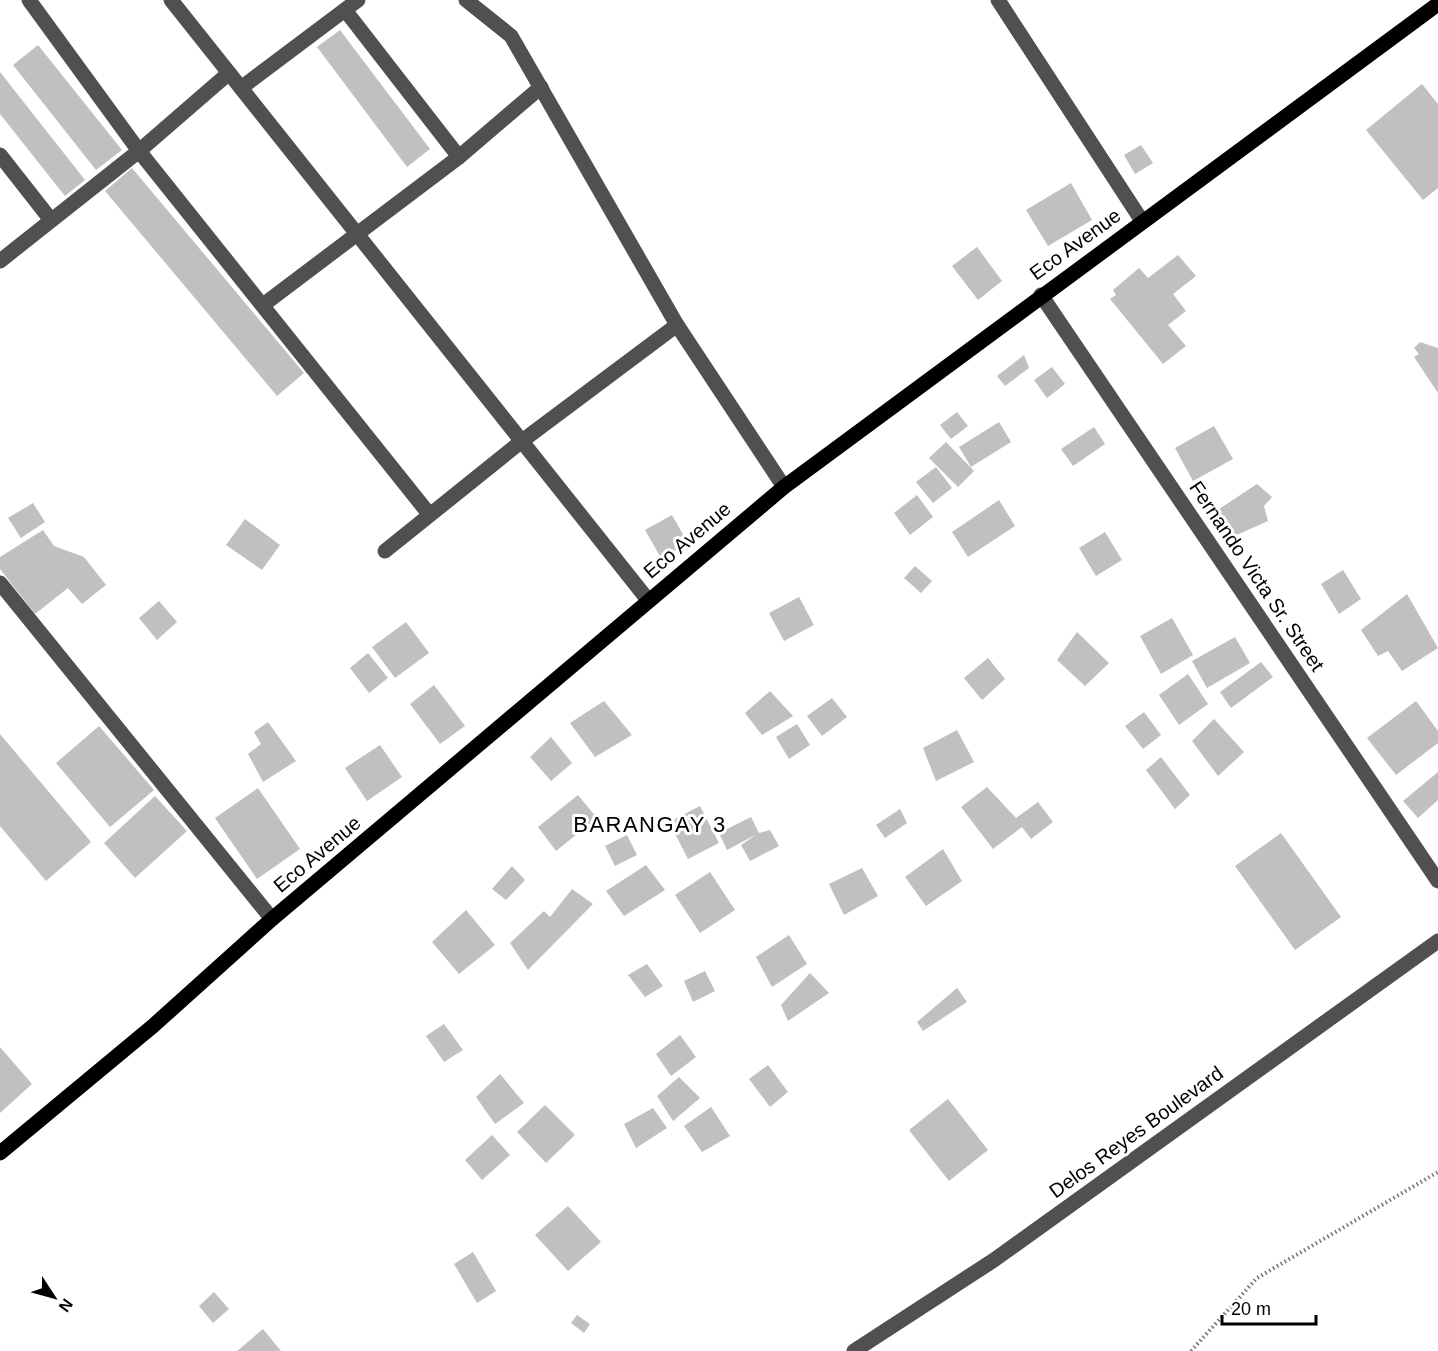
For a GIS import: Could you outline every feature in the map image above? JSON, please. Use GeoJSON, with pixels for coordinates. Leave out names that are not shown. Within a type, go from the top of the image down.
{"type":"FeatureCollection","features":[{"type":"Feature","properties":{"kind":"main road","name":"Eco Avenue"},"geometry":{"type":"LineString","coordinates":[[0,1153],[153,1026],[272,919],[784,487],[1438,4]]}},
{"type":"Feature","properties":{"kind":"street"},"geometry":{"type":"LineString","coordinates":[[29,0],[140,151],[429,514]]}},
{"type":"Feature","properties":{"kind":"street"},"geometry":{"type":"LineString","coordinates":[[241,88],[358,0]]}},
{"type":"Feature","properties":{"kind":"street"},"geometry":{"type":"LineString","coordinates":[[466,0],[511,36],[677,325],[784,487]]}},
{"type":"Feature","properties":{"kind":"street"},"geometry":{"type":"LineString","coordinates":[[998,0],[1142,221]]}},
{"type":"Feature","properties":{"kind":"street"},"geometry":{"type":"LineString","coordinates":[[173,1],[648,600]]}},
{"type":"Feature","properties":{"kind":"street"},"geometry":{"type":"LineString","coordinates":[[345,10],[459,157]]}},
{"type":"Feature","properties":{"kind":"street"},"geometry":{"type":"LineString","coordinates":[[0,261],[140,151],[229,73]]}},
{"type":"Feature","properties":{"kind":"street"},"geometry":{"type":"LineString","coordinates":[[263,305],[459,157],[541,87]]}},
{"type":"Feature","properties":{"kind":"street"},"geometry":{"type":"LineString","coordinates":[[0,155],[51,220]]}},
{"type":"Feature","properties":{"kind":"street","name":"Fernando Victa Sr. Street"},"geometry":{"type":"LineString","coordinates":[[1041,295],[1438,881]]}},
{"type":"Feature","properties":{"kind":"street"},"geometry":{"type":"LineString","coordinates":[[385,551],[522,441],[677,325]]}},
{"type":"Feature","properties":{"kind":"street"},"geometry":{"type":"LineString","coordinates":[[0,583],[272,919]]}},
{"type":"Feature","properties":{"kind":"street","name":"Delos Reyes Boulevard"},"geometry":{"type":"LineString","coordinates":[[854,1351],[994,1260],[1438,941]]}},
{"type":"Feature","properties":{"kind":"path"},"geometry":{"type":"LineString","coordinates":[[1191,1351],[1257,1278],[1438,1172]]}},
{"type":"Feature","properties":{"kind":"building"},"geometry":{"type":"Polygon","coordinates":[[[340,30],[430,149],[407,167],[317,47],[340,30]]]}},
{"type":"Feature","properties":{"kind":"building"},"geometry":{"type":"Polygon","coordinates":[[[38,45],[122,150],[96,170],[13,65],[38,45]]]}},
{"type":"Feature","properties":{"kind":"building"},"geometry":{"type":"Polygon","coordinates":[[[0,72],[85,180],[65,196],[0,114],[0,72]]]}},
{"type":"Feature","properties":{"kind":"building"},"geometry":{"type":"Polygon","coordinates":[[[1422,84],[1438,104],[1438,188],[1423,200],[1366,130],[1422,84]]]}},
{"type":"Feature","properties":{"kind":"building"},"geometry":{"type":"Polygon","coordinates":[[[1141,145],[1153,163],[1135,174],[1124,155],[1141,145]]]}},
{"type":"Feature","properties":{"kind":"building"},"geometry":{"type":"Polygon","coordinates":[[[132,168],[304,373],[277,396],[105,191],[132,168]]]}},
{"type":"Feature","properties":{"kind":"building"},"geometry":{"type":"Polygon","coordinates":[[[1071,183],[1092,220],[1048,246],[1026,210],[1071,183]]]}},
{"type":"Feature","properties":{"kind":"building"},"geometry":{"type":"Polygon","coordinates":[[[977,247],[1002,281],[978,300],[952,266],[977,247]]]}},
{"type":"Feature","properties":{"kind":"building"},"geometry":{"type":"Polygon","coordinates":[[[1178,255],[1196,276],[1173,294],[1186,311],[1168,325],[1186,346],[1163,364],[1110,299],[1116,295],[1113,290],[1139,268],[1148,278],[1178,255]]]}},
{"type":"Feature","properties":{"kind":"building"},"geometry":{"type":"Polygon","coordinates":[[[1420,342],[1438,348],[1438,393],[1414,357],[1419,354],[1414,348],[1420,342]]]}},
{"type":"Feature","properties":{"kind":"building"},"geometry":{"type":"Polygon","coordinates":[[[1024,355],[1029,368],[1005,386],[997,376],[1024,355]]]}},
{"type":"Feature","properties":{"kind":"building"},"geometry":{"type":"Polygon","coordinates":[[[1052,367],[1065,384],[1047,398],[1034,380],[1052,367]]]}},
{"type":"Feature","properties":{"kind":"building"},"geometry":{"type":"Polygon","coordinates":[[[957,412],[968,426],[951,439],[940,425],[957,412]]]}},
{"type":"Feature","properties":{"kind":"building"},"geometry":{"type":"Polygon","coordinates":[[[999,422],[1011,442],[971,467],[959,447],[999,422]]]}},
{"type":"Feature","properties":{"kind":"building"},"geometry":{"type":"Polygon","coordinates":[[[1214,426],[1233,459],[1193,481],[1175,448],[1214,426]]]}},
{"type":"Feature","properties":{"kind":"building"},"geometry":{"type":"Polygon","coordinates":[[[1094,427],[1105,444],[1073,466],[1061,449],[1094,427]]]}},
{"type":"Feature","properties":{"kind":"building"},"geometry":{"type":"Polygon","coordinates":[[[946,442],[974,471],[958,487],[929,458],[946,442]]]}},
{"type":"Feature","properties":{"kind":"building"},"geometry":{"type":"Polygon","coordinates":[[[936,467],[952,488],[933,503],[916,482],[936,467]]]}},
{"type":"Feature","properties":{"kind":"building"},"geometry":{"type":"Polygon","coordinates":[[[1257,484],[1272,497],[1264,506],[1268,521],[1230,538],[1213,513],[1257,484]]]}},
{"type":"Feature","properties":{"kind":"building"},"geometry":{"type":"Polygon","coordinates":[[[917,495],[933,517],[910,535],[894,513],[917,495]]]}},
{"type":"Feature","properties":{"kind":"building"},"geometry":{"type":"Polygon","coordinates":[[[999,500],[1015,526],[968,557],[952,532],[999,500]]]}},
{"type":"Feature","properties":{"kind":"building"},"geometry":{"type":"Polygon","coordinates":[[[33,503],[45,522],[21,538],[8,518],[33,503]]]}},
{"type":"Feature","properties":{"kind":"building"},"geometry":{"type":"Polygon","coordinates":[[[672,515],[688,543],[661,558],[645,530],[672,515]]]}},
{"type":"Feature","properties":{"kind":"building"},"geometry":{"type":"Polygon","coordinates":[[[245,519],[280,545],[262,570],[226,545],[245,519]]]}},
{"type":"Feature","properties":{"kind":"building"},"geometry":{"type":"Polygon","coordinates":[[[43,530],[54,546],[84,557],[106,585],[82,604],[68,588],[35,614],[0,569],[0,557],[43,530]]]}},
{"type":"Feature","properties":{"kind":"building"},"geometry":{"type":"Polygon","coordinates":[[[1105,532],[1122,560],[1096,576],[1079,548],[1105,532]]]}},
{"type":"Feature","properties":{"kind":"building"},"geometry":{"type":"Polygon","coordinates":[[[915,566],[932,581],[921,593],[904,578],[915,566]]]}},
{"type":"Feature","properties":{"kind":"building"},"geometry":{"type":"Polygon","coordinates":[[[1343,570],[1361,599],[1339,614],[1321,584],[1343,570]]]}},
{"type":"Feature","properties":{"kind":"building"},"geometry":{"type":"Polygon","coordinates":[[[1407,594],[1438,648],[1402,671],[1388,651],[1378,656],[1361,630],[1407,594]]]}},
{"type":"Feature","properties":{"kind":"building"},"geometry":{"type":"Polygon","coordinates":[[[799,597],[814,625],[784,641],[769,613],[799,597]]]}},
{"type":"Feature","properties":{"kind":"building"},"geometry":{"type":"Polygon","coordinates":[[[159,601],[177,622],[157,640],[139,618],[159,601]]]}},
{"type":"Feature","properties":{"kind":"building"},"geometry":{"type":"Polygon","coordinates":[[[1172,618],[1193,655],[1161,674],[1140,636],[1172,618]]]}},
{"type":"Feature","properties":{"kind":"building"},"geometry":{"type":"Polygon","coordinates":[[[406,622],[429,653],[395,678],[372,647],[406,622]]]}},
{"type":"Feature","properties":{"kind":"building"},"geometry":{"type":"Polygon","coordinates":[[[1077,632],[1109,663],[1085,686],[1057,660],[1077,632]]]}},
{"type":"Feature","properties":{"kind":"building"},"geometry":{"type":"Polygon","coordinates":[[[1235,637],[1250,663],[1207,688],[1192,661],[1235,637]]]}},
{"type":"Feature","properties":{"kind":"building"},"geometry":{"type":"Polygon","coordinates":[[[368,653],[388,678],[369,693],[350,668],[368,653]]]}},
{"type":"Feature","properties":{"kind":"building"},"geometry":{"type":"Polygon","coordinates":[[[988,658],[1005,679],[982,700],[964,678],[988,658]]]}},
{"type":"Feature","properties":{"kind":"building"},"geometry":{"type":"Polygon","coordinates":[[[1261,662],[1273,677],[1231,708],[1220,692],[1261,662]]]}},
{"type":"Feature","properties":{"kind":"building"},"geometry":{"type":"Polygon","coordinates":[[[1188,674],[1208,704],[1179,725],[1159,695],[1188,674]]]}},
{"type":"Feature","properties":{"kind":"building"},"geometry":{"type":"Polygon","coordinates":[[[434,685],[465,726],[440,744],[410,704],[434,685]]]}},
{"type":"Feature","properties":{"kind":"building"},"geometry":{"type":"Polygon","coordinates":[[[770,691],[793,716],[762,735],[745,713],[770,691]]]}},
{"type":"Feature","properties":{"kind":"building"},"geometry":{"type":"Polygon","coordinates":[[[832,698],[847,717],[822,736],[807,716],[832,698]]]}},
{"type":"Feature","properties":{"kind":"building"},"geometry":{"type":"Polygon","coordinates":[[[604,701],[632,735],[595,757],[570,723],[604,701]]]}},
{"type":"Feature","properties":{"kind":"building"},"geometry":{"type":"Polygon","coordinates":[[[1416,701],[1438,731],[1438,743],[1396,775],[1367,738],[1416,701]]]}},
{"type":"Feature","properties":{"kind":"building"},"geometry":{"type":"Polygon","coordinates":[[[1144,712],[1161,735],[1143,749],[1125,726],[1144,712]]]}},
{"type":"Feature","properties":{"kind":"building"},"geometry":{"type":"Polygon","coordinates":[[[1214,719],[1244,752],[1218,776],[1192,741],[1214,719]]]}},
{"type":"Feature","properties":{"kind":"building"},"geometry":{"type":"Polygon","coordinates":[[[268,722],[296,761],[263,782],[248,754],[261,744],[254,732],[268,722]]]}},
{"type":"Feature","properties":{"kind":"building"},"geometry":{"type":"Polygon","coordinates":[[[797,724],[810,745],[789,759],[776,737],[797,724]]]}},
{"type":"Feature","properties":{"kind":"building"},"geometry":{"type":"Polygon","coordinates":[[[99,726],[154,790],[110,827],[56,763],[99,726]]]}},
{"type":"Feature","properties":{"kind":"building"},"geometry":{"type":"Polygon","coordinates":[[[957,730],[974,762],[936,781],[923,748],[957,730]]]}},
{"type":"Feature","properties":{"kind":"building"},"geometry":{"type":"Polygon","coordinates":[[[0,734],[91,842],[46,881],[0,826],[0,734]]]}},
{"type":"Feature","properties":{"kind":"building"},"geometry":{"type":"Polygon","coordinates":[[[551,737],[572,763],[551,781],[530,757],[551,737]]]}},
{"type":"Feature","properties":{"kind":"building"},"geometry":{"type":"Polygon","coordinates":[[[380,745],[402,777],[367,801],[345,768],[380,745]]]}},
{"type":"Feature","properties":{"kind":"building"},"geometry":{"type":"Polygon","coordinates":[[[1161,757],[1190,795],[1175,809],[1146,770],[1161,757]]]}},
{"type":"Feature","properties":{"kind":"building"},"geometry":{"type":"Polygon","coordinates":[[[1438,772],[1438,800],[1418,818],[1403,801],[1438,772]]]}},
{"type":"Feature","properties":{"kind":"building"},"geometry":{"type":"Polygon","coordinates":[[[987,787],[1016,818],[1038,802],[1053,822],[1031,839],[1022,827],[993,849],[961,807],[987,787]]]}},
{"type":"Feature","properties":{"kind":"building"},"geometry":{"type":"Polygon","coordinates":[[[258,788],[300,849],[257,879],[215,818],[258,788]]]}},
{"type":"Feature","properties":{"kind":"building"},"geometry":{"type":"Polygon","coordinates":[[[578,795],[597,818],[556,851],[538,827],[578,795]]]}},
{"type":"Feature","properties":{"kind":"building"},"geometry":{"type":"Polygon","coordinates":[[[155,796],[187,831],[135,878],[104,843],[155,796]]]}},
{"type":"Feature","properties":{"kind":"building"},"geometry":{"type":"Polygon","coordinates":[[[700,806],[719,843],[688,859],[669,822],[700,806]]]}},
{"type":"Feature","properties":{"kind":"building"},"geometry":{"type":"Polygon","coordinates":[[[900,809],[907,823],[885,838],[876,825],[900,809]]]}},
{"type":"Feature","properties":{"kind":"building"},"geometry":{"type":"Polygon","coordinates":[[[751,817],[759,833],[770,830],[779,846],[750,861],[741,845],[757,834],[727,850],[719,833],[751,817]]]}},
{"type":"Feature","properties":{"kind":"building"},"geometry":{"type":"Polygon","coordinates":[[[1281,833],[1341,917],[1295,950],[1235,866],[1281,833]]]}},
{"type":"Feature","properties":{"kind":"building"},"geometry":{"type":"Polygon","coordinates":[[[627,835],[637,855],[615,866],[605,846],[627,835]]]}},
{"type":"Feature","properties":{"kind":"building"},"geometry":{"type":"Polygon","coordinates":[[[943,849],[962,881],[926,906],[905,877],[943,849]]]}},
{"type":"Feature","properties":{"kind":"building"},"geometry":{"type":"Polygon","coordinates":[[[646,865],[665,890],[624,916],[606,891],[646,865]]]}},
{"type":"Feature","properties":{"kind":"building"},"geometry":{"type":"Polygon","coordinates":[[[512,866],[525,880],[506,900],[492,889],[512,866]]]}},
{"type":"Feature","properties":{"kind":"building"},"geometry":{"type":"Polygon","coordinates":[[[862,868],[878,896],[844,915],[829,884],[862,868]]]}},
{"type":"Feature","properties":{"kind":"building"},"geometry":{"type":"Polygon","coordinates":[[[710,872],[735,910],[700,933],[675,895],[710,872]]]}},
{"type":"Feature","properties":{"kind":"building"},"geometry":{"type":"Polygon","coordinates":[[[572,889],[593,904],[528,970],[510,943],[544,911],[550,917],[572,889]]]}},
{"type":"Feature","properties":{"kind":"building"},"geometry":{"type":"Polygon","coordinates":[[[466,910],[495,945],[459,974],[432,942],[466,910]]]}},
{"type":"Feature","properties":{"kind":"building"},"geometry":{"type":"Polygon","coordinates":[[[789,935],[807,964],[772,987],[756,957],[789,935]]]}},
{"type":"Feature","properties":{"kind":"building"},"geometry":{"type":"Polygon","coordinates":[[[647,964],[663,986],[645,997],[628,975],[647,964]]]}},
{"type":"Feature","properties":{"kind":"building"},"geometry":{"type":"Polygon","coordinates":[[[705,971],[715,991],[693,1002],[684,981],[705,971]]]}},
{"type":"Feature","properties":{"kind":"building"},"geometry":{"type":"Polygon","coordinates":[[[810,973],[829,993],[788,1021],[781,1005],[810,973]]]}},
{"type":"Feature","properties":{"kind":"building"},"geometry":{"type":"Polygon","coordinates":[[[957,988],[967,1002],[923,1031],[917,1022],[957,988]]]}},
{"type":"Feature","properties":{"kind":"building"},"geometry":{"type":"Polygon","coordinates":[[[444,1024],[463,1050],[444,1062],[426,1036],[444,1024]]]}},
{"type":"Feature","properties":{"kind":"building"},"geometry":{"type":"Polygon","coordinates":[[[680,1035],[696,1057],[671,1076],[656,1054],[680,1035]]]}},
{"type":"Feature","properties":{"kind":"building"},"geometry":{"type":"Polygon","coordinates":[[[0,1047],[32,1084],[0,1113],[0,1047]]]}},
{"type":"Feature","properties":{"kind":"building"},"geometry":{"type":"Polygon","coordinates":[[[768,1065],[788,1092],[770,1107],[749,1079],[768,1065]]]}},
{"type":"Feature","properties":{"kind":"building"},"geometry":{"type":"Polygon","coordinates":[[[500,1074],[524,1103],[495,1124],[476,1097],[500,1074]]]}},
{"type":"Feature","properties":{"kind":"building"},"geometry":{"type":"Polygon","coordinates":[[[679,1077],[700,1098],[673,1121],[657,1096],[679,1077]]]}},
{"type":"Feature","properties":{"kind":"building"},"geometry":{"type":"Polygon","coordinates":[[[948,1099],[988,1150],[949,1181],[909,1130],[948,1099]]]}},
{"type":"Feature","properties":{"kind":"building"},"geometry":{"type":"Polygon","coordinates":[[[545,1105],[575,1135],[546,1163],[517,1132],[545,1105]]]}},
{"type":"Feature","properties":{"kind":"building"},"geometry":{"type":"Polygon","coordinates":[[[711,1107],[730,1136],[702,1152],[684,1126],[711,1107]]]}},
{"type":"Feature","properties":{"kind":"building"},"geometry":{"type":"Polygon","coordinates":[[[653,1108],[667,1128],[636,1148],[624,1124],[653,1108]]]}},
{"type":"Feature","properties":{"kind":"building"},"geometry":{"type":"Polygon","coordinates":[[[492,1135],[510,1155],[482,1180],[465,1160],[492,1135]]]}},
{"type":"Feature","properties":{"kind":"building"},"geometry":{"type":"Polygon","coordinates":[[[568,1206],[601,1242],[568,1271],[535,1235],[568,1206]]]}},
{"type":"Feature","properties":{"kind":"building"},"geometry":{"type":"Polygon","coordinates":[[[473,1252],[496,1291],[477,1303],[454,1264],[473,1252]]]}},
{"type":"Feature","properties":{"kind":"building"},"geometry":{"type":"Polygon","coordinates":[[[214,1292],[229,1309],[213,1323],[199,1306],[214,1292]]]}},
{"type":"Feature","properties":{"kind":"building"},"geometry":{"type":"Polygon","coordinates":[[[577,1315],[590,1324],[584,1333],[571,1323],[577,1315]]]}},
{"type":"Feature","properties":{"kind":"building"},"geometry":{"type":"Polygon","coordinates":[[[263,1329],[281,1351],[237,1351],[263,1329]]]}},
{"type":"Feature","properties":{"kind":"district","name":"BARANGAY 3"},"geometry":{"type":"Point","coordinates":[650,824]}}]}
